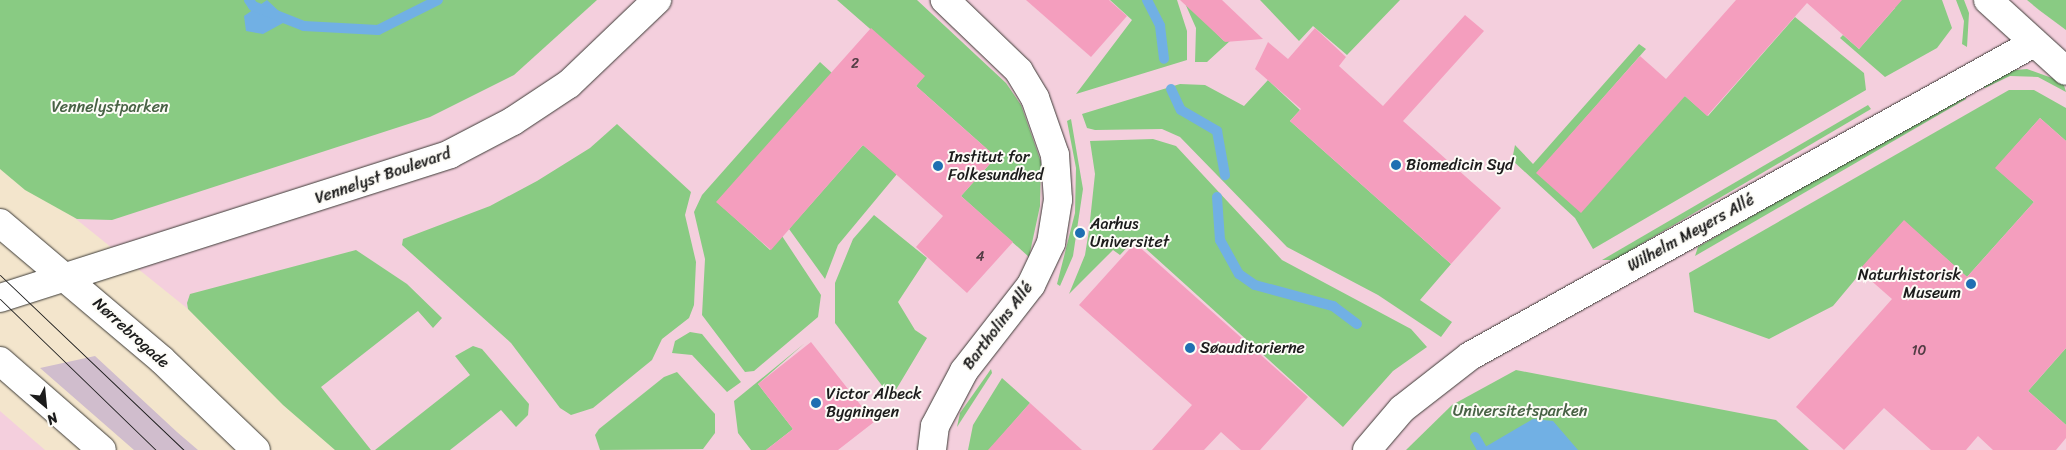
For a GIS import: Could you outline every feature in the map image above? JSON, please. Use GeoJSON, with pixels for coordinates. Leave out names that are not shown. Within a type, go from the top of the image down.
{"type":"FeatureCollection","features":[{"type":"Feature","properties":{"kind":"street","name":"Vennelyst Boulevard"},"geometry":{"type":"LineString","coordinates":[[0,298],[450,154],[513,121],[569,84],[657,0]]}},
{"type":"Feature","properties":{"kind":"street","name":"Bartholins Allé"},"geometry":{"type":"LineString","coordinates":[[932,450],[935,426],[964,371],[1031,285],[1051,243],[1058,200],[1055,155],[1035,98],[1019,71],[945,0]]}},
{"type":"Feature","properties":{"kind":"street"},"geometry":{"type":"LineString","coordinates":[[1988,0],[2066,71]]}},
{"type":"Feature","properties":{"kind":"street","name":"Wilhelm Meyers Allé"},"geometry":{"type":"LineString","coordinates":[[1367,450],[1402,409],[1470,356],[2034,43]]}},
{"type":"Feature","properties":{"kind":"street","name":"Nørrebrogade"},"geometry":{"type":"LineString","coordinates":[[0,222],[67,276],[256,450]]}},
{"type":"Feature","properties":{"kind":"street"},"geometry":{"type":"LineString","coordinates":[[0,361],[102,450]]}},
{"type":"Feature","properties":{"kind":"shaded area","name":"Aarhus Universitet"},"geometry":{"type":"Polygon","coordinates":[[[0,0],[2066,0],[2066,450],[335,450],[188,309],[0,158],[0,0]]]}},
{"type":"Feature","properties":{"kind":"shaded area"},"geometry":{"type":"Polygon","coordinates":[[[95,356],[198,450],[134,450],[40,368],[95,356]]]}},
{"type":"Feature","properties":{"kind":"shaded area"},"geometry":{"type":"Polygon","coordinates":[[[0,411],[45,450],[0,450],[0,411]]]}},
{"type":"Feature","properties":{"kind":"green space","name":"Vennelystparken"},"geometry":{"type":"Polygon","coordinates":[[[0,0],[597,0],[514,75],[430,117],[112,220],[77,219],[25,190],[0,169],[0,0]]]}},
{"type":"Feature","properties":{"kind":"green space"},"geometry":{"type":"Polygon","coordinates":[[[837,0],[917,0],[1006,83],[1021,105],[1041,162],[1040,206],[1029,257],[961,196],[996,157],[916,86],[924,76],[837,0]]]}},
{"type":"Feature","properties":{"kind":"green space"},"geometry":{"type":"Polygon","coordinates":[[[1110,0],[1177,0],[1187,31],[1187,60],[1076,94],[1132,20],[1110,0]]]}},
{"type":"Feature","properties":{"kind":"green space"},"geometry":{"type":"Polygon","coordinates":[[[1260,0],[1400,0],[1347,55],[1313,26],[1299,41],[1260,0]]]}},
{"type":"Feature","properties":{"kind":"green space"},"geometry":{"type":"Polygon","coordinates":[[[1886,0],[1942,0],[1952,28],[1937,48],[1885,77],[1840,38],[1843,35],[1859,49],[1895,8],[1886,0]]]}},
{"type":"Feature","properties":{"kind":"green space"},"geometry":{"type":"Polygon","coordinates":[[[1956,0],[1964,0],[1969,13],[1967,47],[1962,44],[1964,21],[1956,0]]]}},
{"type":"Feature","properties":{"kind":"green space"},"geometry":{"type":"Polygon","coordinates":[[[2027,0],[2066,0],[2066,30],[2039,10],[2027,0]]]}},
{"type":"Feature","properties":{"kind":"green space"},"geometry":{"type":"Polygon","coordinates":[[[1184,1],[1224,41],[1231,40],[1207,62],[1195,62],[1196,28],[1184,1]]]}},
{"type":"Feature","properties":{"kind":"green space"},"geometry":{"type":"Polygon","coordinates":[[[1795,17],[1864,73],[1866,90],[1593,249],[1575,218],[1512,160],[1515,145],[1533,164],[1639,44],[1646,49],[1537,173],[1685,96],[1708,116],[1795,17]]]}},
{"type":"Feature","properties":{"kind":"green space"},"geometry":{"type":"Polygon","coordinates":[[[820,62],[832,73],[717,202],[770,250],[782,236],[821,295],[818,317],[754,371],[745,372],[702,315],[705,259],[694,212],[702,195],[820,62]]]}},
{"type":"Feature","properties":{"kind":"green space"},"geometry":{"type":"Polygon","coordinates":[[[2027,69],[2063,82],[2066,92],[2038,77],[2010,76],[1985,88],[1981,84],[2006,71],[2027,69]]]}},
{"type":"Feature","properties":{"kind":"green space"},"geometry":{"type":"Polygon","coordinates":[[[1268,80],[1300,110],[1290,121],[1451,264],[1420,300],[1452,322],[1441,337],[1378,295],[1287,247],[1180,137],[1162,129],[1095,130],[1087,128],[1082,114],[1180,84],[1205,85],[1244,106],[1268,80]]]}},
{"type":"Feature","properties":{"kind":"green space"},"geometry":{"type":"Polygon","coordinates":[[[2009,90],[2034,90],[2066,108],[2066,141],[2040,118],[1996,168],[2034,202],[1967,277],[1904,221],[1833,306],[1769,339],[1694,312],[1689,273],[2009,90]]]}},
{"type":"Feature","properties":{"kind":"green space"},"geometry":{"type":"Polygon","coordinates":[[[1965,94],[1966,99],[1695,256],[1698,247],[1965,94]]]}},
{"type":"Feature","properties":{"kind":"green space"},"geometry":{"type":"Polygon","coordinates":[[[1868,105],[1871,109],[1614,260],[1602,260],[1868,105]]]}},
{"type":"Feature","properties":{"kind":"green space"},"geometry":{"type":"Polygon","coordinates":[[[1071,119],[1083,189],[1073,256],[1060,286],[1057,284],[1075,213],[1076,168],[1067,121],[1071,119]]]}},
{"type":"Feature","properties":{"kind":"green space"},"geometry":{"type":"Polygon","coordinates":[[[617,124],[691,192],[685,215],[696,262],[694,305],[689,318],[662,339],[652,360],[593,408],[571,415],[560,408],[511,343],[402,245],[403,239],[490,206],[537,181],[590,148],[617,124]]]}},
{"type":"Feature","properties":{"kind":"green space"},"geometry":{"type":"Polygon","coordinates":[[[1153,139],[1176,146],[1282,260],[1411,329],[1427,347],[1393,371],[1343,427],[1135,239],[1120,255],[1113,250],[1069,294],[1085,255],[1089,230],[1095,174],[1090,141],[1153,139]]]}},
{"type":"Feature","properties":{"kind":"green space"},"geometry":{"type":"Polygon","coordinates":[[[863,145],[897,174],[838,245],[825,279],[789,229],[863,145]]]}},
{"type":"Feature","properties":{"kind":"green space"},"geometry":{"type":"Polygon","coordinates":[[[874,215],[927,258],[898,302],[915,330],[927,338],[894,393],[883,387],[835,323],[835,283],[853,239],[874,215]]]}},
{"type":"Feature","properties":{"kind":"green space"},"geometry":{"type":"Polygon","coordinates":[[[356,250],[407,284],[442,318],[433,328],[418,311],[321,387],[371,450],[335,450],[283,405],[188,309],[187,303],[190,294],[356,250]]]}},
{"type":"Feature","properties":{"kind":"green space"},"geometry":{"type":"Polygon","coordinates":[[[690,332],[702,334],[741,382],[727,392],[692,355],[672,353],[675,341],[690,332]]]}},
{"type":"Feature","properties":{"kind":"green space"},"geometry":{"type":"Polygon","coordinates":[[[805,343],[758,384],[793,429],[766,450],[751,450],[738,433],[734,401],[805,343]]]}},
{"type":"Feature","properties":{"kind":"green space"},"geometry":{"type":"Polygon","coordinates":[[[473,346],[482,349],[529,404],[528,415],[516,427],[501,410],[450,450],[375,450],[470,375],[455,356],[473,346]]]}},
{"type":"Feature","properties":{"kind":"green space"},"geometry":{"type":"Polygon","coordinates":[[[2066,348],[2066,425],[2028,391],[2066,348]]]}},
{"type":"Feature","properties":{"kind":"green space"},"geometry":{"type":"Polygon","coordinates":[[[991,369],[992,373],[957,427],[960,413],[991,369]]]}},
{"type":"Feature","properties":{"kind":"green space","name":"Universitetsparken"},"geometry":{"type":"Polygon","coordinates":[[[1516,370],[1776,420],[1809,450],[1406,450],[1452,405],[1516,370]]]}},
{"type":"Feature","properties":{"kind":"green space"},"geometry":{"type":"Polygon","coordinates":[[[677,372],[715,414],[715,433],[703,449],[600,450],[595,435],[599,429],[664,377],[677,372]]]}},
{"type":"Feature","properties":{"kind":"green space"},"geometry":{"type":"Polygon","coordinates":[[[1002,378],[1030,403],[996,442],[1005,450],[968,450],[973,425],[1002,378]]]}},
{"type":"Feature","properties":{"kind":"water"},"geometry":{"type":"Polygon","coordinates":[[[267,0],[282,14],[283,23],[263,34],[246,31],[244,16],[267,0]]]}},
{"type":"Feature","properties":{"kind":"water"},"geometry":{"type":"Polygon","coordinates":[[[1533,419],[1553,421],[1578,450],[1480,450],[1533,419]]]}},
{"type":"Feature","properties":{"kind":"building"},"geometry":{"type":"Polygon","coordinates":[[[1026,0],[1109,0],[1127,16],[1091,57],[1026,0]]]}},
{"type":"Feature","properties":{"kind":"building"},"geometry":{"type":"Polygon","coordinates":[[[1180,0],[1222,0],[1263,39],[1225,42],[1180,0]]]}},
{"type":"Feature","properties":{"kind":"building"},"geometry":{"type":"Polygon","coordinates":[[[1736,0],[1902,0],[1859,49],[1807,3],[1707,116],[1685,96],[1581,213],[1536,173],[1640,56],[1666,79],[1736,0]]]}},
{"type":"Feature","properties":{"kind":"building","name":"Biomedicin Syd"},"geometry":{"type":"Polygon","coordinates":[[[1465,15],[1484,31],[1403,121],[1501,208],[1451,264],[1290,121],[1301,109],[1255,69],[1268,42],[1288,59],[1315,28],[1346,57],[1339,66],[1383,106],[1465,15]]]}},
{"type":"Feature","properties":{"kind":"building","name":"Institut for Folkesundhed"},"geometry":{"type":"Polygon","coordinates":[[[871,28],[925,76],[916,86],[996,157],[961,196],[1013,242],[967,293],[916,247],[943,216],[863,145],[771,250],[716,202],[871,28]]]}},
{"type":"Feature","properties":{"kind":"building","name":"Naturhistorisk Museum"},"geometry":{"type":"Polygon","coordinates":[[[2040,118],[2066,141],[2066,348],[2028,391],[2066,425],[2066,438],[2056,450],[1993,450],[1978,436],[1966,450],[1931,450],[1884,408],[1844,450],[1796,407],[1892,299],[1859,270],[1904,220],[1967,277],[2034,202],[1995,168],[2040,118]]]}},
{"type":"Feature","properties":{"kind":"building","name":"Søauditorierne"},"geometry":{"type":"Polygon","coordinates":[[[1135,243],[1308,397],[1260,450],[1241,450],[1221,432],[1204,450],[1152,450],[1192,405],[1079,305],[1135,243]]]}},
{"type":"Feature","properties":{"kind":"building","name":"Victor Albeck Bygningen"},"geometry":{"type":"Polygon","coordinates":[[[811,342],[874,422],[838,450],[766,450],[793,429],[758,384],[811,342]]]}},
{"type":"Feature","properties":{"kind":"building"},"geometry":{"type":"Polygon","coordinates":[[[1030,403],[1082,450],[988,450],[1030,403]]]}},
{"type":"Feature","properties":{"kind":"waterway"},"geometry":{"type":"LineString","coordinates":[[249,0],[253,6],[304,26],[378,30],[438,0]]}},
{"type":"Feature","properties":{"kind":"waterway"},"geometry":{"type":"LineString","coordinates":[[1147,0],[1160,26],[1164,59]]}},
{"type":"Feature","properties":{"kind":"waterway"},"geometry":{"type":"LineString","coordinates":[[1171,89],[1181,110],[1217,131],[1225,175]]}},
{"type":"Feature","properties":{"kind":"waterway"},"geometry":{"type":"LineString","coordinates":[[1217,197],[1220,240],[1239,274],[1255,285],[1333,306],[1357,324]]}},
{"type":"Feature","properties":{"kind":"waterway"},"geometry":{"type":"LineString","coordinates":[[1475,437],[1482,449]]}},
{"type":"Feature","properties":{"kind":"tram line"},"geometry":{"type":"LineString","coordinates":[[0,275],[184,450]]}},
{"type":"Feature","properties":{"kind":"tram line"},"geometry":{"type":"LineString","coordinates":[[0,299],[156,450]]}},
{"type":"Feature","properties":{"kind":"place","name":"Biomedicin Syd"},"geometry":{"type":"Point","coordinates":[1396,165]}},
{"type":"Feature","properties":{"kind":"place","name":"Institut for Folkesundhed"},"geometry":{"type":"Point","coordinates":[938,166]}},
{"type":"Feature","properties":{"kind":"place","name":"Aarhus Universitet"},"geometry":{"type":"Point","coordinates":[1080,233]}},
{"type":"Feature","properties":{"kind":"place","name":"Naturhistorisk Museum"},"geometry":{"type":"Point","coordinates":[1971,284]}},
{"type":"Feature","properties":{"kind":"place","name":"Søauditorierne"},"geometry":{"type":"Point","coordinates":[1190,348]}},
{"type":"Feature","properties":{"kind":"place","name":"Victor Albeck Bygningen"},"geometry":{"type":"Point","coordinates":[816,403]}}]}
